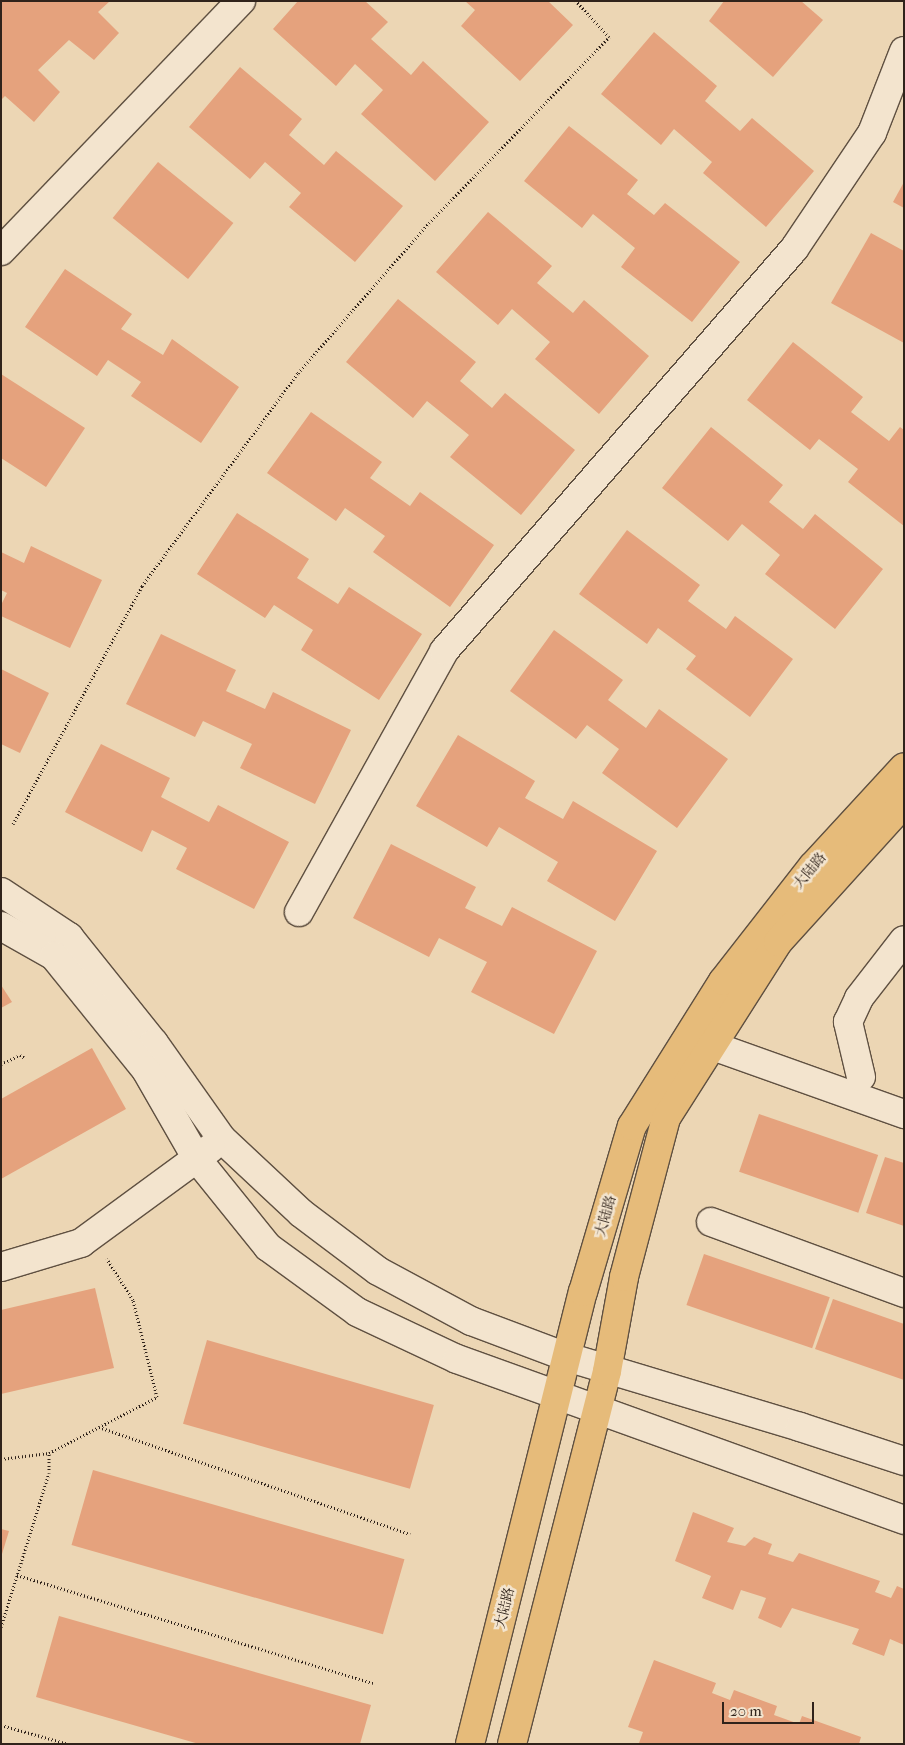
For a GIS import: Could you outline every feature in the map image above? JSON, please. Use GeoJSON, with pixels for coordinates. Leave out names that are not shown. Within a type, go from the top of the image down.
{"type":"FeatureCollection","features":[{"type":"Feature","properties":{"kind":"main road","name":"大陆路"},"geometry":{"type":"LineString","coordinates":[[470,1744],[568,1358],[632,1126],[723,981],[813,866],[904,767]]}},
{"type":"Feature","properties":{"kind":"main road","name":"大陆路"},"geometry":{"type":"LineString","coordinates":[[512,1744],[607,1371],[624,1277],[666,1118],[778,942],[904,803]]}},
{"type":"Feature","properties":{"kind":"street"},"geometry":{"type":"LineString","coordinates":[[1,227],[226,1]]}},
{"type":"Feature","properties":{"kind":"street"},"geometry":{"type":"LineString","coordinates":[[1,251],[241,1]]}},
{"type":"Feature","properties":{"kind":"street"},"geometry":{"type":"LineString","coordinates":[[299,912],[444,651],[794,249],[872,133],[904,51]]}},
{"type":"Feature","properties":{"kind":"street"},"geometry":{"type":"LineString","coordinates":[[1,892],[69,937],[154,1043],[222,1139],[301,1213],[378,1271],[471,1321],[568,1358],[800,1427],[904,1461]]}},
{"type":"Feature","properties":{"kind":"street"},"geometry":{"type":"LineString","coordinates":[[1,926],[54,956],[146,1070],[197,1159],[268,1247],[357,1312],[458,1359],[904,1520]]}},
{"type":"Feature","properties":{"kind":"street"},"geometry":{"type":"LineString","coordinates":[[861,1077],[848,1022],[859,998],[904,940]]}},
{"type":"Feature","properties":{"kind":"street"},"geometry":{"type":"LineString","coordinates":[[713,1046],[904,1114]]}},
{"type":"Feature","properties":{"kind":"street"},"geometry":{"type":"LineString","coordinates":[[1,1267],[81,1243],[222,1139]]}},
{"type":"Feature","properties":{"kind":"street"},"geometry":{"type":"LineString","coordinates":[[711,1222],[904,1293]]}},
{"type":"Feature","properties":{"kind":"path"},"geometry":{"type":"LineString","coordinates":[[12,824],[142,586],[298,373],[429,223],[609,37],[576,1]]}},
{"type":"Feature","properties":{"kind":"path"},"geometry":{"type":"LineString","coordinates":[[1,1064],[20,1055],[25,1058]]}},
{"type":"Feature","properties":{"kind":"path"},"geometry":{"type":"LineString","coordinates":[[1,1459],[49,1453],[158,1397],[133,1300],[92,1235]]}},
{"type":"Feature","properties":{"kind":"path"},"geometry":{"type":"LineString","coordinates":[[99,1427],[410,1534]]}},
{"type":"Feature","properties":{"kind":"path"},"geometry":{"type":"LineString","coordinates":[[1,1627],[49,1473],[49,1453]]}},
{"type":"Feature","properties":{"kind":"path"},"geometry":{"type":"LineString","coordinates":[[17,1574],[374,1682]]}},
{"type":"Feature","properties":{"kind":"path"},"geometry":{"type":"LineString","coordinates":[[1,1725],[68,1744]]}},
{"type":"Feature","properties":{"kind":"building"},"geometry":{"type":"Polygon","coordinates":[[[1,1],[110,1],[98,12],[119,33],[94,60],[69,40],[38,70],[60,92],[34,122],[5,96],[1,100],[1,1]]]}},
{"type":"Feature","properties":{"kind":"building"},"geometry":{"type":"Polygon","coordinates":[[[298,1],[365,1],[388,22],[371,39],[411,75],[423,61],[489,122],[435,181],[361,114],[383,90],[355,64],[336,86],[273,29],[298,1]]]}},
{"type":"Feature","properties":{"kind":"building"},"geometry":{"type":"Polygon","coordinates":[[[465,1],[548,1],[573,25],[520,81],[461,26],[475,10],[465,1]]]}},
{"type":"Feature","properties":{"kind":"building"},"geometry":{"type":"Polygon","coordinates":[[[724,1],[801,1],[823,20],[773,77],[709,21],[724,1]]]}},
{"type":"Feature","properties":{"kind":"building"},"geometry":{"type":"Polygon","coordinates":[[[654,32],[717,86],[705,101],[740,131],[752,118],[814,171],[766,227],[703,173],[712,162],[674,129],[661,145],[601,94],[654,32]]]}},
{"type":"Feature","properties":{"kind":"building"},"geometry":{"type":"Polygon","coordinates":[[[240,67],[302,119],[289,135],[324,165],[336,151],[403,206],[355,262],[289,207],[301,193],[265,162],[250,179],[189,127],[240,67]]]}},
{"type":"Feature","properties":{"kind":"building"},"geometry":{"type":"Polygon","coordinates":[[[569,126],[638,180],[627,194],[654,215],[665,203],[740,262],[692,322],[621,267],[635,248],[593,214],[582,228],[524,181],[569,126]]]}},
{"type":"Feature","properties":{"kind":"building"},"geometry":{"type":"Polygon","coordinates":[[[158,162],[233,223],[188,279],[113,218],[158,162]]]}},
{"type":"Feature","properties":{"kind":"building"},"geometry":{"type":"Polygon","coordinates":[[[904,182],[904,208],[893,202],[904,182]]]}},
{"type":"Feature","properties":{"kind":"building"},"geometry":{"type":"Polygon","coordinates":[[[488,212],[552,266],[537,283],[573,313],[584,300],[649,356],[599,414],[535,359],[550,342],[512,309],[498,325],[436,272],[488,212]]]}},
{"type":"Feature","properties":{"kind":"building"},"geometry":{"type":"Polygon","coordinates":[[[871,233],[904,251],[904,343],[831,303],[871,233]]]}},
{"type":"Feature","properties":{"kind":"building"},"geometry":{"type":"Polygon","coordinates":[[[65,269],[132,314],[121,329],[163,355],[172,339],[239,387],[201,443],[131,396],[141,382],[108,360],[97,376],[25,327],[65,269]]]}},
{"type":"Feature","properties":{"kind":"building"},"geometry":{"type":"Polygon","coordinates":[[[398,299],[476,362],[460,381],[492,408],[505,393],[575,450],[521,515],[450,457],[469,435],[427,401],[413,418],[346,362],[398,299]]]}},
{"type":"Feature","properties":{"kind":"building"},"geometry":{"type":"Polygon","coordinates":[[[793,342],[863,397],[851,412],[889,441],[900,427],[904,430],[904,526],[848,482],[858,469],[819,439],[810,450],[747,400],[793,342]]]}},
{"type":"Feature","properties":{"kind":"building"},"geometry":{"type":"Polygon","coordinates":[[[1,374],[85,428],[46,487],[1,458],[1,374]]]}},
{"type":"Feature","properties":{"kind":"building"},"geometry":{"type":"Polygon","coordinates":[[[311,412],[382,462],[370,478],[410,506],[420,492],[494,545],[450,607],[373,552],[385,536],[345,508],[336,521],[267,473],[311,412]]]}},
{"type":"Feature","properties":{"kind":"building"},"geometry":{"type":"Polygon","coordinates":[[[711,427],[783,485],[769,502],[803,529],[815,514],[883,569],[835,629],[765,574],[780,555],[742,524],[728,541],[662,488],[711,427]]]}},
{"type":"Feature","properties":{"kind":"building"},"geometry":{"type":"Polygon","coordinates":[[[237,513],[309,559],[297,578],[338,604],[349,587],[422,634],[379,700],[301,650],[313,630],[274,605],[265,618],[197,574],[237,513]]]}},
{"type":"Feature","properties":{"kind":"building"},"geometry":{"type":"Polygon","coordinates":[[[627,530],[700,585],[688,601],[726,629],[735,616],[793,659],[750,717],[686,669],[696,656],[658,628],[647,644],[579,594],[627,530]]]}},
{"type":"Feature","properties":{"kind":"building"},"geometry":{"type":"Polygon","coordinates":[[[31,546],[102,580],[70,648],[1,616],[1,605],[7,593],[1,590],[1,552],[24,563],[31,546]]]}},
{"type":"Feature","properties":{"kind":"building"},"geometry":{"type":"Polygon","coordinates":[[[554,630],[623,680],[608,700],[646,728],[659,709],[728,759],[677,828],[602,773],[619,749],[587,725],[576,739],[510,691],[554,630]]]}},
{"type":"Feature","properties":{"kind":"building"},"geometry":{"type":"Polygon","coordinates":[[[161,634],[236,670],[226,691],[265,709],[273,692],[351,730],[315,804],[240,768],[252,744],[203,721],[195,737],[126,704],[161,634]]]}},
{"type":"Feature","properties":{"kind":"building"},"geometry":{"type":"Polygon","coordinates":[[[1,669],[49,693],[20,753],[1,744],[1,669]]]}},
{"type":"Feature","properties":{"kind":"building"},"geometry":{"type":"Polygon","coordinates":[[[458,735],[535,781],[525,798],[563,819],[573,801],[657,851],[615,921],[547,881],[558,862],[499,827],[487,847],[416,806],[458,735]]]}},
{"type":"Feature","properties":{"kind":"building"},"geometry":{"type":"Polygon","coordinates":[[[101,744],[170,778],[161,797],[209,822],[218,805],[289,842],[254,909],[176,869],[187,848],[152,830],[142,852],[65,812],[101,744]]]}},
{"type":"Feature","properties":{"kind":"building"},"geometry":{"type":"Polygon","coordinates":[[[391,844],[476,887],[465,908],[502,926],[512,907],[597,951],[554,1034],[471,992],[487,962],[439,938],[429,957],[353,918],[391,844]]]}},
{"type":"Feature","properties":{"kind":"building"},"geometry":{"type":"Polygon","coordinates":[[[1,985],[12,1002],[1,1008],[1,985]]]}},
{"type":"Feature","properties":{"kind":"building"},"geometry":{"type":"Polygon","coordinates":[[[92,1048],[126,1109],[1,1179],[1,1099],[92,1048]]]}},
{"type":"Feature","properties":{"kind":"building"},"geometry":{"type":"Polygon","coordinates":[[[759,1114],[878,1155],[858,1213],[739,1172],[759,1114]]]}},
{"type":"Feature","properties":{"kind":"building"},"geometry":{"type":"Polygon","coordinates":[[[885,1157],[904,1163],[904,1226],[866,1213],[885,1157]]]}},
{"type":"Feature","properties":{"kind":"building"},"geometry":{"type":"Polygon","coordinates":[[[704,1254],[830,1297],[812,1348],[686,1305],[704,1254]]]}},
{"type":"Feature","properties":{"kind":"building"},"geometry":{"type":"Polygon","coordinates":[[[95,1288],[114,1368],[1,1394],[1,1310],[95,1288]]]}},
{"type":"Feature","properties":{"kind":"building"},"geometry":{"type":"Polygon","coordinates":[[[833,1299],[904,1324],[904,1380],[815,1349],[833,1299]]]}},
{"type":"Feature","properties":{"kind":"building"},"geometry":{"type":"Polygon","coordinates":[[[207,1340],[434,1405],[410,1489],[183,1424],[207,1340]]]}},
{"type":"Feature","properties":{"kind":"building"},"geometry":{"type":"Polygon","coordinates":[[[93,1470],[404,1559],[383,1634],[72,1545],[93,1470]]]}},
{"type":"Feature","properties":{"kind":"building"},"geometry":{"type":"Polygon","coordinates":[[[693,1512],[734,1528],[727,1542],[745,1546],[754,1537],[772,1544],[768,1554],[793,1562],[799,1553],[880,1581],[875,1592],[891,1598],[897,1586],[904,1589],[904,1645],[890,1639],[884,1656],[852,1644],[859,1629],[792,1608],[781,1628],[758,1618],[766,1598],[741,1590],[733,1610],[702,1598],[711,1576],[675,1561],[693,1512]]]}},
{"type":"Feature","properties":{"kind":"building"},"geometry":{"type":"Polygon","coordinates":[[[1,1529],[9,1531],[2,1554],[1,1554],[1,1529]]]}},
{"type":"Feature","properties":{"kind":"building"},"geometry":{"type":"Polygon","coordinates":[[[59,1616],[371,1705],[360,1744],[199,1744],[36,1697],[59,1616]]]}},
{"type":"Feature","properties":{"kind":"building"},"geometry":{"type":"Polygon","coordinates":[[[654,1660],[716,1683],[712,1693],[730,1700],[734,1690],[777,1706],[774,1715],[799,1724],[802,1716],[861,1737],[859,1744],[639,1743],[643,1732],[628,1727],[654,1660]]]}}]}
